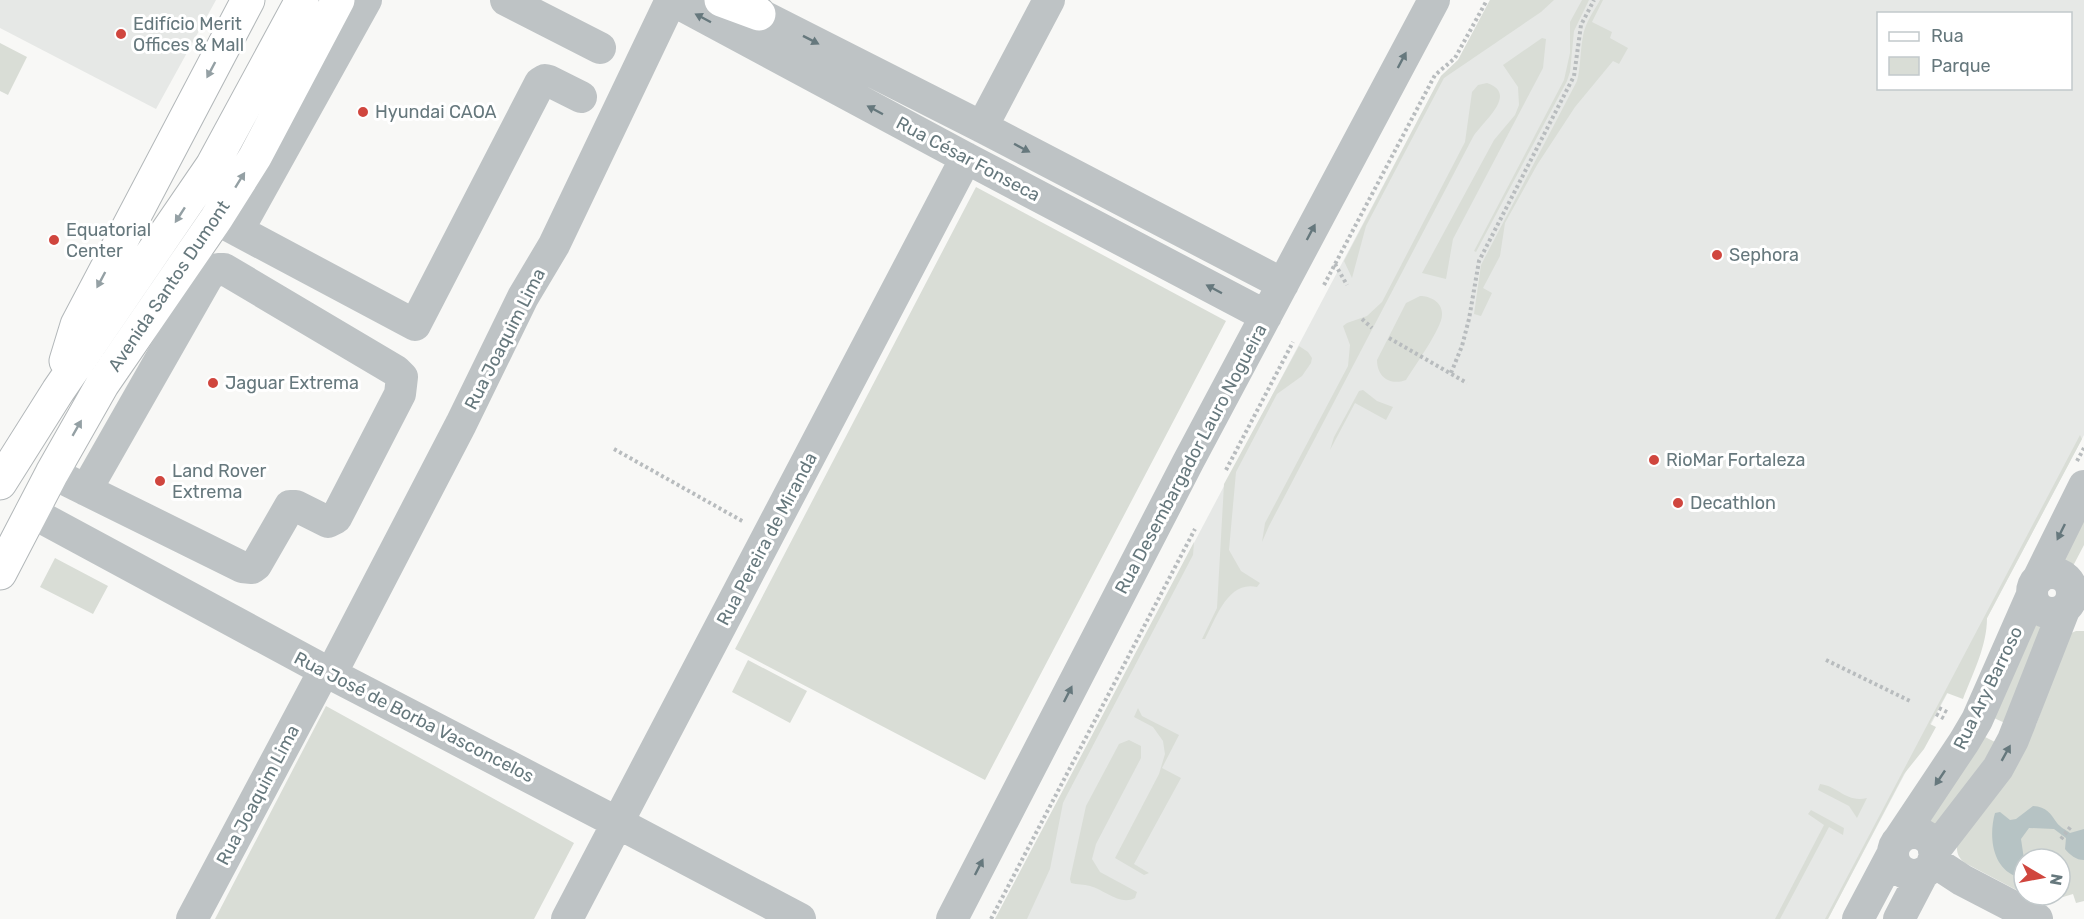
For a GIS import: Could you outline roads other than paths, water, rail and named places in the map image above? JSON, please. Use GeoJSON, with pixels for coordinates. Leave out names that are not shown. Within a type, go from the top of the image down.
{"type":"FeatureCollection","features":[{"type":"Feature","properties":{"kind":"main road"},"geometry":{"type":"LineString","coordinates":[[58,392],[77,325],[248,0]]}},
{"type":"Feature","properties":{"kind":"main road","name":"Avenida Santos Dumont"},"geometry":{"type":"LineString","coordinates":[[0,483],[58,392],[212,166],[302,0]]}},
{"type":"Feature","properties":{"kind":"main road","name":"Avenida Santos Dumont"},"geometry":{"type":"LineString","coordinates":[[0,573],[52,473],[102,385],[227,225],[255,157],[338,0]]}},
{"type":"Feature","properties":{"kind":"main road"},"geometry":{"type":"LineString","coordinates":[[721,0],[751,7]]}},
{"type":"Feature","properties":{"kind":"street"},"geometry":{"type":"LineString","coordinates":[[366,0],[227,225],[415,325],[540,83],[549,81],[581,97]]}},
{"type":"Feature","properties":{"kind":"street"},"geometry":{"type":"LineString","coordinates":[[506,0],[600,48]]}},
{"type":"Feature","properties":{"kind":"street","name":"Rua César Fonseca"},"geometry":{"type":"LineString","coordinates":[[671,0],[966,159],[1266,316]]}},
{"type":"Feature","properties":{"kind":"street","name":"Rua Joaquim Lima"},"geometry":{"type":"LineString","coordinates":[[192,919],[461,424],[523,297],[554,245],[671,0]]}},
{"type":"Feature","properties":{"kind":"street"},"geometry":{"type":"LineString","coordinates":[[982,127],[1049,0]]}},
{"type":"Feature","properties":{"kind":"street","name":"Rua Desembargador Lauro Nogueira"},"geometry":{"type":"LineString","coordinates":[[952,919],[1188,462],[1434,0]]}},
{"type":"Feature","properties":{"kind":"street","name":"Rua César Fonseca"},"geometry":{"type":"LineString","coordinates":[[751,7],[1283,284]]}},
{"type":"Feature","properties":{"kind":"street","name":"Rua Pereira de Miranda"},"geometry":{"type":"LineString","coordinates":[[567,919],[966,159]]}},
{"type":"Feature","properties":{"kind":"street"},"geometry":{"type":"LineString","coordinates":[[52,473],[86,490],[242,567],[252,568],[256,565],[290,506],[296,506],[328,522],[336,518],[400,394],[402,377],[396,371],[224,269],[218,269],[208,276],[86,490]]}},
{"type":"Feature","properties":{"kind":"street","name":"Rua Ary Barroso"},"geometry":{"type":"LineString","coordinates":[[1858,919],[1896,846],[1972,727],[2035,587],[2084,486]]}},
{"type":"Feature","properties":{"kind":"street","name":"Rua José de Borba Vasconcelos"},"geometry":{"type":"LineString","coordinates":[[31,512],[327,672],[800,919]]}},
{"type":"Feature","properties":{"kind":"street"},"geometry":{"type":"LineString","coordinates":[[2035,587],[2044,574],[2060,574],[2066,579],[2075,597]]}},
{"type":"Feature","properties":{"kind":"street","name":"Rua Ary Barroso"},"geometry":{"type":"LineString","coordinates":[[1899,919],[1930,862],[1998,768],[2013,740],[2075,597]]}},
{"type":"Feature","properties":{"kind":"street"},"geometry":{"type":"LineString","coordinates":[[1896,846],[1894,861],[1903,872],[1916,875],[1930,862],[2037,919]]}},
{"type":"Feature","properties":{"kind":"place","name":"Edifício Merit Offices & Mall"},"geometry":{"type":"Point","coordinates":[121,34]}},
{"type":"Feature","properties":{"kind":"place","name":"Hyundai CAOA"},"geometry":{"type":"Point","coordinates":[363,112]}},
{"type":"Feature","properties":{"kind":"place","name":"Equatorial Center"},"geometry":{"type":"Point","coordinates":[54,240]}},
{"type":"Feature","properties":{"kind":"place","name":"Sephora"},"geometry":{"type":"Point","coordinates":[1717,255]}},
{"type":"Feature","properties":{"kind":"place","name":"Jaguar Extrema"},"geometry":{"type":"Point","coordinates":[213,383]}},
{"type":"Feature","properties":{"kind":"place","name":"RioMar Fortaleza"},"geometry":{"type":"Point","coordinates":[1654,460]}},
{"type":"Feature","properties":{"kind":"place","name":"Land Rover Extrema"},"geometry":{"type":"Point","coordinates":[160,481]}},
{"type":"Feature","properties":{"kind":"place","name":"Decathlon"},"geometry":{"type":"Point","coordinates":[1678,503]}}]}
